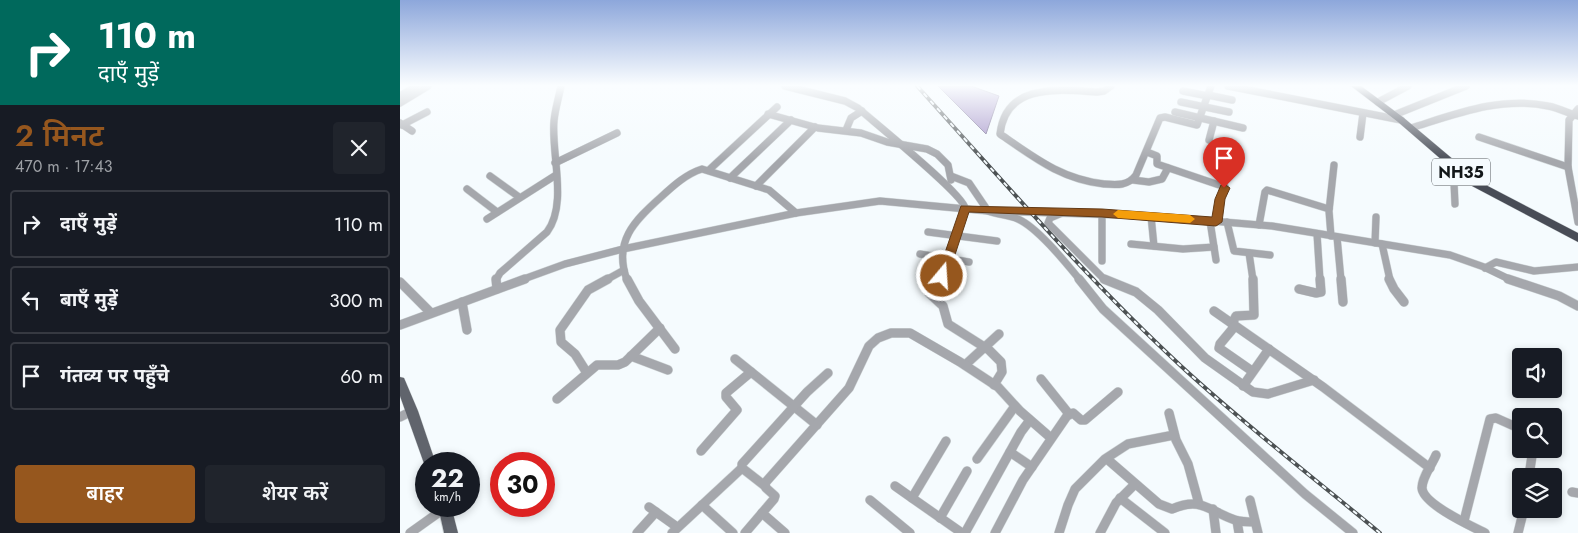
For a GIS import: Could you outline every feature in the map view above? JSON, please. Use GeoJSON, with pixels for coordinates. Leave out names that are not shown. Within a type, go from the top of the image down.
{"type":"FeatureCollection","features":[{"type":"Feature","properties":{"kind":"highway","name":"NH35"},"geometry":{"type":"LineString","coordinates":[[1390,111],[1468,178],[1487,191],[1573,233],[1578,238]]}},
{"type":"Feature","properties":{"kind":"main road"},"geometry":{"type":"LineString","coordinates":[[400,382],[426,452]]}},
{"type":"Feature","properties":{"kind":"main road"},"geometry":{"type":"LineString","coordinates":[[447,517],[451,533]]}},
{"type":"Feature","properties":{"kind":"street"},"geometry":{"type":"LineString","coordinates":[[497,289],[496,279],[500,274],[547,232],[553,224],[557,202],[554,121],[556,111]]}},
{"type":"Feature","properties":{"kind":"street"},"geometry":{"type":"LineString","coordinates":[[709,170],[772,111]]}},
{"type":"Feature","properties":{"kind":"street"},"geometry":{"type":"LineString","coordinates":[[846,130],[851,118],[862,111],[926,168],[942,179],[962,200],[965,208],[942,276]]}},
{"type":"Feature","properties":{"kind":"street"},"geometry":{"type":"LineString","coordinates":[[1009,111],[999,132],[1052,168],[1072,178],[1119,185],[1133,180],[1149,182],[1162,179],[1168,168]]}},
{"type":"Feature","properties":{"kind":"street"},"geometry":{"type":"LineString","coordinates":[[1133,180],[1162,117],[1196,125],[1203,111]]}},
{"type":"Feature","properties":{"kind":"street"},"geometry":{"type":"LineString","coordinates":[[1223,111],[1229,112]]}},
{"type":"Feature","properties":{"kind":"street"},"geometry":{"type":"LineString","coordinates":[[1352,111],[1398,117],[1411,111]]}},
{"type":"Feature","properties":{"kind":"street"},"geometry":{"type":"LineString","coordinates":[[1411,128],[1466,111]]}},
{"type":"Feature","properties":{"kind":"street"},"geometry":{"type":"LineString","coordinates":[[401,124],[427,112]]}},
{"type":"Feature","properties":{"kind":"street"},"geometry":{"type":"LineString","coordinates":[[1175,112],[1243,128]]}},
{"type":"Feature","properties":{"kind":"street"},"geometry":{"type":"LineString","coordinates":[[1360,137],[1363,113]]}},
{"type":"Feature","properties":{"kind":"street"},"geometry":{"type":"LineString","coordinates":[[1576,113],[1569,120],[1568,167],[1578,222]]}},
{"type":"Feature","properties":{"kind":"street"},"geometry":{"type":"LineString","coordinates":[[768,114],[815,127],[846,130],[902,145],[927,149],[937,154],[948,165],[951,176],[950,187]]}},
{"type":"Feature","properties":{"kind":"street"},"geometry":{"type":"LineString","coordinates":[[730,178],[791,120]]}},
{"type":"Feature","properties":{"kind":"street"},"geometry":{"type":"LineString","coordinates":[[1209,140],[1214,121]]}},
{"type":"Feature","properties":{"kind":"street"},"geometry":{"type":"LineString","coordinates":[[401,124],[412,131]]}},
{"type":"Feature","properties":{"kind":"street"},"geometry":{"type":"LineString","coordinates":[[756,186],[815,127]]}},
{"type":"Feature","properties":{"kind":"street"},"geometry":{"type":"LineString","coordinates":[[555,163],[583,152],[617,133]]}},
{"type":"Feature","properties":{"kind":"street"},"geometry":{"type":"LineString","coordinates":[[1479,137],[1568,167]]}},
{"type":"Feature","properties":{"kind":"street"},"geometry":{"type":"LineString","coordinates":[[1568,142],[1578,145]]}},
{"type":"Feature","properties":{"kind":"street"},"geometry":{"type":"LineString","coordinates":[[1146,152],[1157,156],[1156,164],[1224,188]]}},
{"type":"Feature","properties":{"kind":"street"},"geometry":{"type":"LineString","coordinates":[[1216,260],[1213,221],[1224,188],[1228,163]]}},
{"type":"Feature","properties":{"kind":"street"},"geometry":{"type":"LineString","coordinates":[[1334,165],[1329,209],[1343,302]]}},
{"type":"Feature","properties":{"kind":"street"},"geometry":{"type":"LineString","coordinates":[[675,349],[632,289],[624,270],[623,249],[628,230],[690,172],[696,169],[709,170],[769,190],[796,213]]}},
{"type":"Feature","properties":{"kind":"street"},"geometry":{"type":"LineString","coordinates":[[487,219],[556,175]]}},
{"type":"Feature","properties":{"kind":"street"},"geometry":{"type":"LineString","coordinates":[[490,176],[519,197]]}},
{"type":"Feature","properties":{"kind":"street"},"geometry":{"type":"LineString","coordinates":[[951,176],[969,183],[988,211],[1018,219],[1030,227],[1063,260],[1103,309],[1306,494],[1353,533]]}},
{"type":"Feature","properties":{"kind":"street"},"geometry":{"type":"LineString","coordinates":[[1455,204],[1454,183],[1468,178]]}},
{"type":"Feature","properties":{"kind":"street"},"geometry":{"type":"LineString","coordinates":[[466,189],[497,212]]}},
{"type":"Feature","properties":{"kind":"street"},"geometry":{"type":"LineString","coordinates":[[1259,225],[1266,190],[1329,209]]}},
{"type":"Feature","properties":{"kind":"street"},"geometry":{"type":"LineString","coordinates":[[400,325],[564,264],[623,249],[796,213],[880,202],[988,211],[1151,216],[1259,225],[1334,236],[1450,255],[1508,279],[1560,296],[1578,306]]}},
{"type":"Feature","properties":{"kind":"street"},"geometry":{"type":"LineString","coordinates":[[1067,212],[1050,218],[1048,223],[1106,280],[1136,292],[1158,310],[1206,358],[1243,386],[1253,392],[1268,394],[1314,380]]}},
{"type":"Feature","properties":{"kind":"street"},"geometry":{"type":"LineString","coordinates":[[1102,213],[1102,262]]}},
{"type":"Feature","properties":{"kind":"street"},"geometry":{"type":"LineString","coordinates":[[1151,216],[1154,246]]}},
{"type":"Feature","properties":{"kind":"street"},"geometry":{"type":"LineString","coordinates":[[1376,217],[1379,243],[1388,280],[1397,296],[1404,302]]}},
{"type":"Feature","properties":{"kind":"street"},"geometry":{"type":"LineString","coordinates":[[1227,222],[1234,251],[1270,255]]}},
{"type":"Feature","properties":{"kind":"street"},"geometry":{"type":"LineString","coordinates":[[928,232],[997,241]]}},
{"type":"Feature","properties":{"kind":"street"},"geometry":{"type":"LineString","coordinates":[[1299,289],[1316,293],[1321,292],[1317,234]]}},
{"type":"Feature","properties":{"kind":"street"},"geometry":{"type":"LineString","coordinates":[[1131,244],[1183,249],[1214,247]]}},
{"type":"Feature","properties":{"kind":"street"},"geometry":{"type":"LineString","coordinates":[[1249,253],[1253,279],[1254,315],[1236,316],[1233,325],[1219,348],[1252,372]]}},
{"type":"Feature","properties":{"kind":"street"},"geometry":{"type":"LineString","coordinates":[[920,254],[969,262]]}},
{"type":"Feature","properties":{"kind":"street"},"geometry":{"type":"LineString","coordinates":[[1485,268],[1496,262],[1534,271],[1578,267]]}},
{"type":"Feature","properties":{"kind":"street"},"geometry":{"type":"LineString","coordinates":[[587,373],[574,354],[562,342],[559,336],[560,330],[588,290],[624,270]]}},
{"type":"Feature","properties":{"kind":"street"},"geometry":{"type":"LineString","coordinates":[[400,282],[431,313]]}},
{"type":"Feature","properties":{"kind":"street"},"geometry":{"type":"LineString","coordinates":[[929,293],[943,306],[948,324],[994,353],[1004,366],[994,385]]}},
{"type":"Feature","properties":{"kind":"street"},"geometry":{"type":"LineString","coordinates":[[462,302],[467,330]]}},
{"type":"Feature","properties":{"kind":"street"},"geometry":{"type":"LineString","coordinates":[[1214,311],[1314,380],[1430,468]]}},
{"type":"Feature","properties":{"kind":"street"},"geometry":{"type":"LineString","coordinates":[[557,399],[587,373],[602,363],[620,365],[660,328]]}},
{"type":"Feature","properties":{"kind":"street"},"geometry":{"type":"LineString","coordinates":[[765,486],[765,483],[850,387],[866,350],[880,337],[901,332],[910,333],[965,365],[994,385],[1051,438]]}},
{"type":"Feature","properties":{"kind":"street"},"geometry":{"type":"LineString","coordinates":[[965,365],[999,334]]}},
{"type":"Feature","properties":{"kind":"street"},"geometry":{"type":"LineString","coordinates":[[1243,386],[1269,349]]}},
{"type":"Feature","properties":{"kind":"street"},"geometry":{"type":"LineString","coordinates":[[631,356],[668,370]]}},
{"type":"Feature","properties":{"kind":"street"},"geometry":{"type":"LineString","coordinates":[[735,359],[817,425]]}},
{"type":"Feature","properties":{"kind":"street"},"geometry":{"type":"LineString","coordinates":[[701,451],[737,410],[726,397],[726,393],[751,372]]}},
{"type":"Feature","properties":{"kind":"street"},"geometry":{"type":"LineString","coordinates":[[639,532],[653,510],[674,530],[742,468],[744,460],[828,373]]}},
{"type":"Feature","properties":{"kind":"street"},"geometry":{"type":"LineString","coordinates":[[1041,378],[1069,414],[1074,414],[1081,420],[1085,420],[1118,392]]}},
{"type":"Feature","properties":{"kind":"street"},"geometry":{"type":"LineString","coordinates":[[977,458],[1015,406]]}},
{"type":"Feature","properties":{"kind":"street"},"geometry":{"type":"LineString","coordinates":[[400,417],[412,410]]}},
{"type":"Feature","properties":{"kind":"street"},"geometry":{"type":"LineString","coordinates":[[1169,413],[1174,435],[1188,464],[1199,504]]}},
{"type":"Feature","properties":{"kind":"street"},"geometry":{"type":"LineString","coordinates":[[995,533],[1032,467],[1069,414]]}},
{"type":"Feature","properties":{"kind":"street"},"geometry":{"type":"LineString","coordinates":[[1464,521],[1490,419],[1496,418],[1512,425]]}},
{"type":"Feature","properties":{"kind":"street"},"geometry":{"type":"LineString","coordinates":[[894,486],[963,533],[1030,420]]}},
{"type":"Feature","properties":{"kind":"street"},"geometry":{"type":"LineString","coordinates":[[1059,533],[1070,497],[1075,488],[1107,459],[1129,444],[1174,435]]}},
{"type":"Feature","properties":{"kind":"street"},"geometry":{"type":"LineString","coordinates":[[912,498],[946,440]]}},
{"type":"Feature","properties":{"kind":"street"},"geometry":{"type":"LineString","coordinates":[[1010,452],[1032,467]]}},
{"type":"Feature","properties":{"kind":"street"},"geometry":{"type":"LineString","coordinates":[[1436,455],[1422,488],[1423,494],[1436,506],[1485,533]]}},
{"type":"Feature","properties":{"kind":"street"},"geometry":{"type":"LineString","coordinates":[[1107,459],[1159,504],[1168,508],[1175,509],[1186,504],[1199,504],[1237,521],[1255,522]]}},
{"type":"Feature","properties":{"kind":"street"},"geometry":{"type":"LineString","coordinates":[[742,468],[775,496],[745,533]]}},
{"type":"Feature","properties":{"kind":"street"},"geometry":{"type":"LineString","coordinates":[[940,518],[967,471]]}},
{"type":"Feature","properties":{"kind":"street"},"geometry":{"type":"LineString","coordinates":[[1100,533],[1120,498],[1135,484]]}},
{"type":"Feature","properties":{"kind":"street"},"geometry":{"type":"LineString","coordinates":[[1120,498],[1165,533]]}},
{"type":"Feature","properties":{"kind":"street"},"geometry":{"type":"LineString","coordinates":[[870,500],[910,533]]}},
{"type":"Feature","properties":{"kind":"street"},"geometry":{"type":"LineString","coordinates":[[1250,500],[1258,533]]}},
{"type":"Feature","properties":{"kind":"street"},"geometry":{"type":"LineString","coordinates":[[702,505],[733,533]]}},
{"type":"Feature","properties":{"kind":"street"},"geometry":{"type":"LineString","coordinates":[[1213,509],[1216,533]]}},
{"type":"Feature","properties":{"kind":"street"},"geometry":{"type":"LineString","coordinates":[[762,513],[785,533]]}},
{"type":"Feature","properties":{"kind":"street"},"geometry":{"type":"LineString","coordinates":[[410,533],[431,517]]}},
{"type":"Feature","properties":{"kind":"street"},"geometry":{"type":"LineString","coordinates":[[1518,533],[1522,518]]}},
{"type":"Feature","properties":{"kind":"street"},"geometry":{"type":"LineString","coordinates":[[1237,521],[1240,533]]}},
{"type":"Feature","properties":{"kind":"shaded area"},"geometry":{"type":"Polygon","coordinates":[[[963,111],[994,111],[986,134],[963,111]]]}},
{"type":"Feature","properties":{"kind":"railway"},"geometry":{"type":"LineString","coordinates":[[939,111],[1046,230],[1147,334],[1280,452],[1380,533]]}},
{"type":"Feature","properties":{"kind":"slow traffic"},"geometry":{"type":"LineString","coordinates":[[1118,214],[1190,219]]}},
{"type":"Feature","properties":{"kind":"route"},"geometry":{"type":"LineString","coordinates":[[942,276],[965,208],[1012,212],[1102,213],[1216,222],[1224,188]]}}]}
